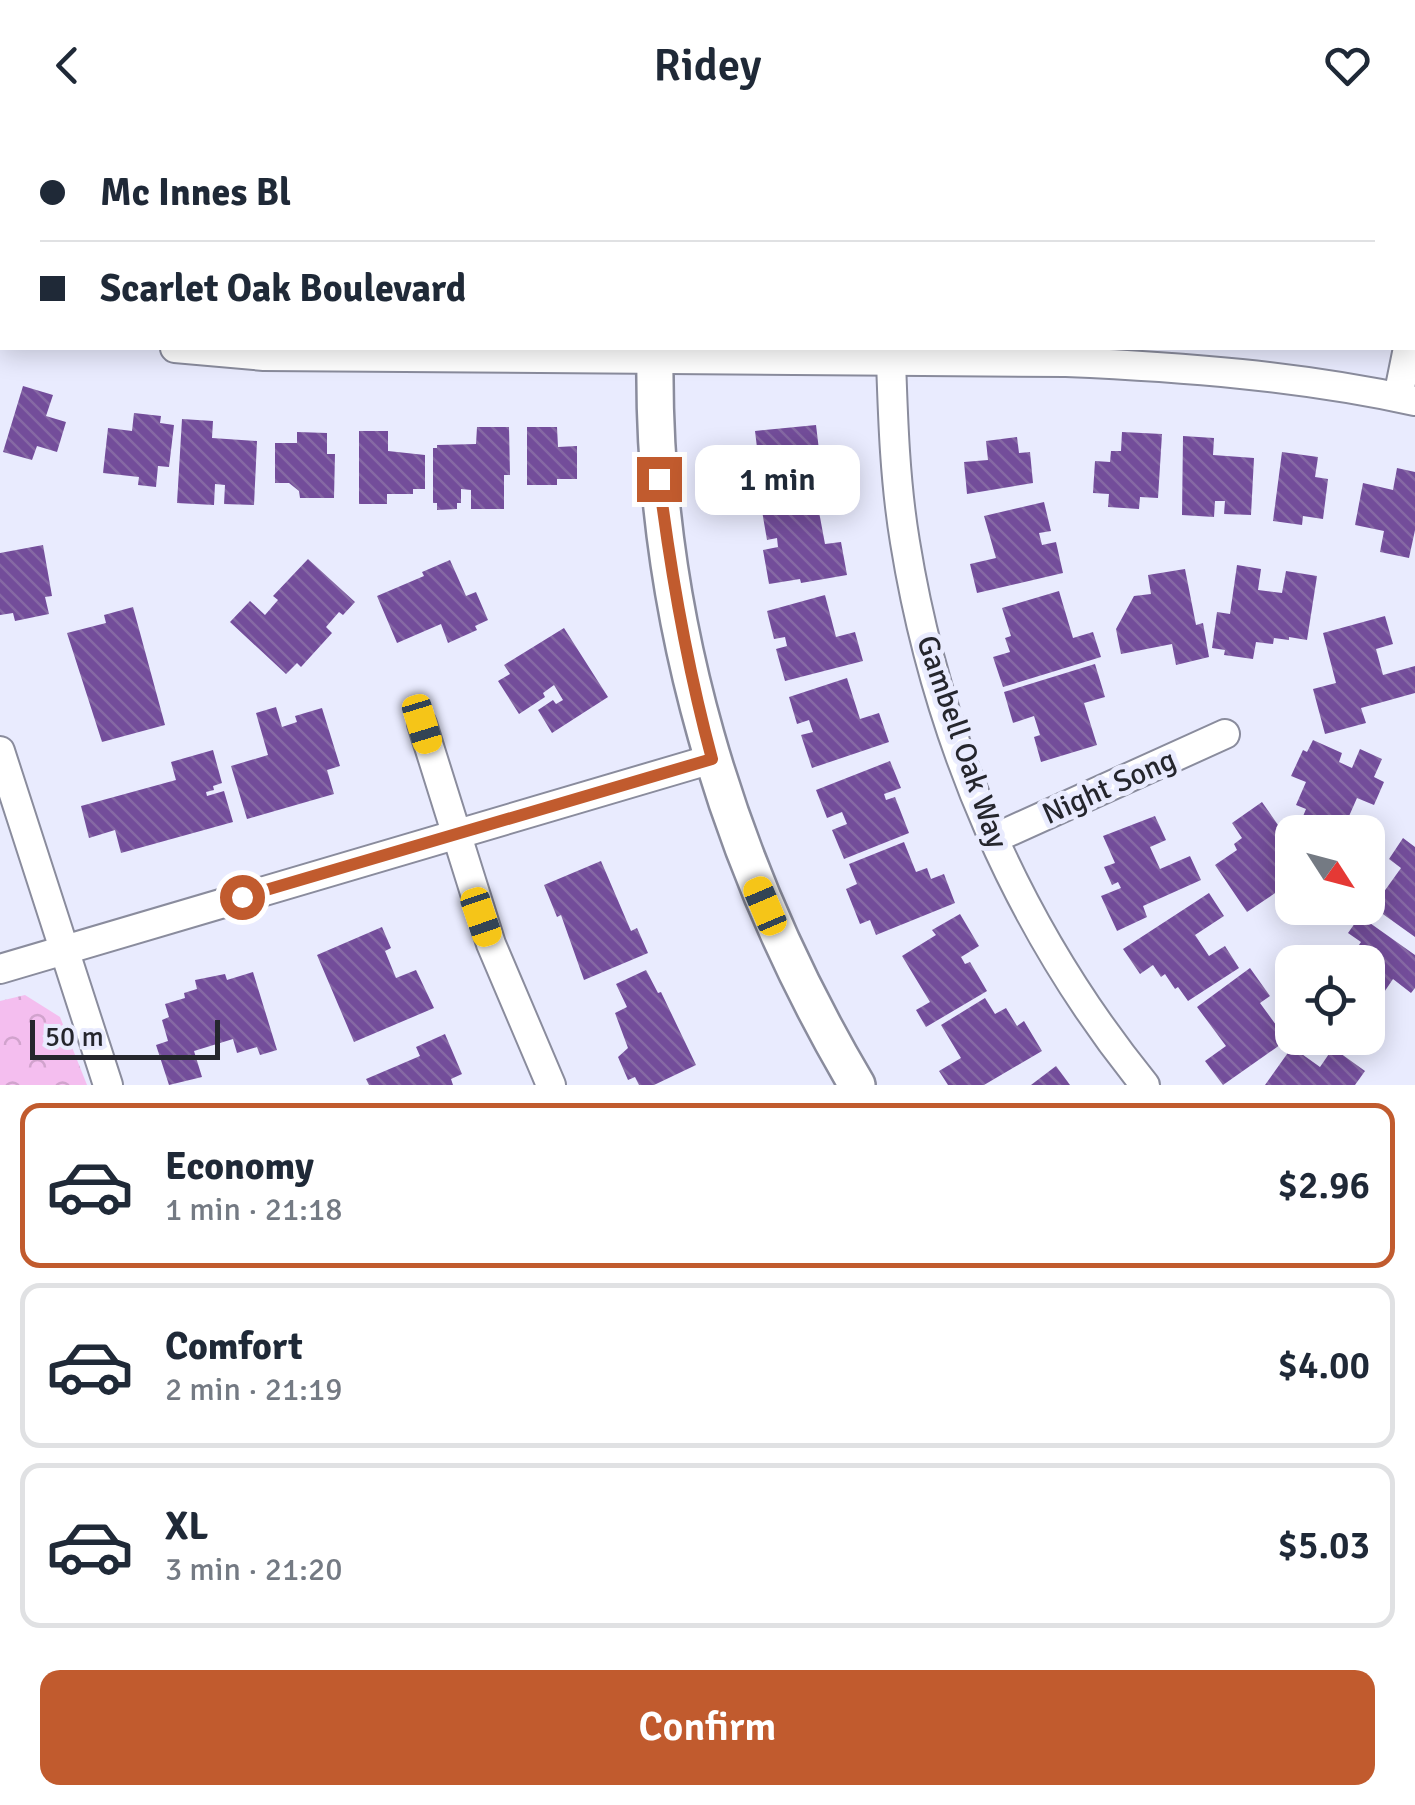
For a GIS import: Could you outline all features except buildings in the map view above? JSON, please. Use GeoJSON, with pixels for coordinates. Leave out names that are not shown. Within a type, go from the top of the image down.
{"type":"FeatureCollection","features":[{"type":"Feature","properties":{"kind":"street"},"geometry":{"type":"LineString","coordinates":[[197,350],[264,356],[1066,362],[1282,378],[1407,399],[1408,350]]}},
{"type":"Feature","properties":{"kind":"street"},"geometry":{"type":"LineString","coordinates":[[655,358],[659,479],[671,576],[688,670],[712,759],[779,940],[857,1085]]}},
{"type":"Feature","properties":{"kind":"street","name":"Gambell Oak Way"},"geometry":{"type":"LineString","coordinates":[[891,360],[895,460],[904,540],[919,618],[944,711],[993,839],[1038,928],[1080,997],[1144,1085]]}},
{"type":"Feature","properties":{"kind":"street"},"geometry":{"type":"LineString","coordinates":[[422,724],[490,944],[551,1085]]}},
{"type":"Feature","properties":{"kind":"street","name":"Night Song"},"geometry":{"type":"LineString","coordinates":[[993,839],[1225,734]]}},
{"type":"Feature","properties":{"kind":"street"},"geometry":{"type":"LineString","coordinates":[[0,751],[108,1085]]}},
{"type":"Feature","properties":{"kind":"street"},"geometry":{"type":"LineString","coordinates":[[0,969],[712,759]]}},
{"type":"Feature","properties":{"kind":"green space"},"geometry":{"type":"Polygon","coordinates":[[[25,995],[60,1017],[87,1085],[0,1085],[0,1001],[25,995]]]}},
{"type":"Feature","properties":{"kind":"route"},"geometry":{"type":"LineString","coordinates":[[242,897],[712,759],[682,639],[659,479]]}}]}
